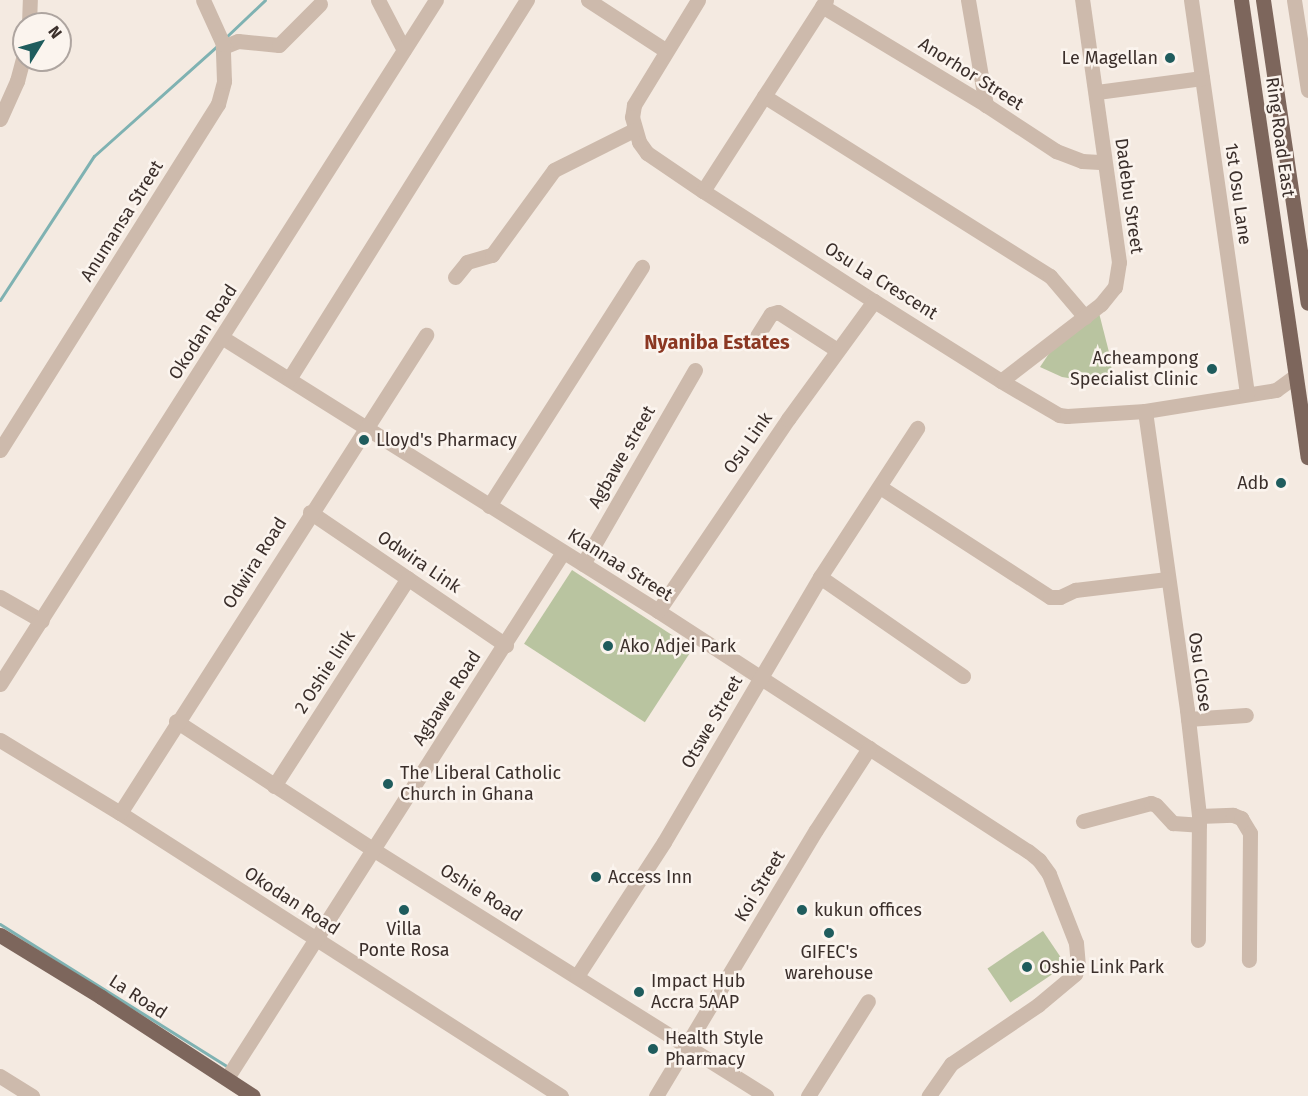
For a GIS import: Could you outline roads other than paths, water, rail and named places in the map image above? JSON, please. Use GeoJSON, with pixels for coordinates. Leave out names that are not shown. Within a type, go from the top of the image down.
{"type":"FeatureCollection","features":[{"type":"Feature","properties":{"kind":"main road","name":"Ring Road East"},"geometry":{"type":"LineString","coordinates":[[1241,0],[1308,457]]}},
{"type":"Feature","properties":{"kind":"main road","name":"Ring Road East"},"geometry":{"type":"LineString","coordinates":[[1263,0],[1303,227],[1308,303]]}},
{"type":"Feature","properties":{"kind":"main road","name":"La Road"},"geometry":{"type":"LineString","coordinates":[[0,935],[253,1096]]}},
{"type":"Feature","properties":{"kind":"street","name":"Anumansa Street"},"geometry":{"type":"LineString","coordinates":[[0,450],[218,104],[224,81],[221,40],[203,0]]}},
{"type":"Feature","properties":{"kind":"street"},"geometry":{"type":"LineString","coordinates":[[378,0],[404,50]]}},
{"type":"Feature","properties":{"kind":"street","name":"Okodan Road"},"geometry":{"type":"LineString","coordinates":[[0,684],[223,338],[436,0]]}},
{"type":"Feature","properties":{"kind":"street"},"geometry":{"type":"LineString","coordinates":[[289,379],[528,0]]}},
{"type":"Feature","properties":{"kind":"street"},"geometry":{"type":"LineString","coordinates":[[588,0],[665,50]]}},
{"type":"Feature","properties":{"kind":"street"},"geometry":{"type":"LineString","coordinates":[[455,277],[467,262],[492,255],[554,170],[634,130],[632,117],[634,105],[665,50],[698,0]]}},
{"type":"Feature","properties":{"kind":"street"},"geometry":{"type":"LineString","coordinates":[[968,0],[986,105]]}},
{"type":"Feature","properties":{"kind":"street","name":"Dadebu Street"},"geometry":{"type":"LineString","coordinates":[[1001,381],[1101,304],[1115,286],[1119,262],[1104,162],[1097,92],[1082,0]]}},
{"type":"Feature","properties":{"kind":"street","name":"1st Osu Lane"},"geometry":{"type":"LineString","coordinates":[[1191,0],[1247,394]]}},
{"type":"Feature","properties":{"kind":"street"},"geometry":{"type":"LineString","coordinates":[[1294,0],[1308,90]]}},
{"type":"Feature","properties":{"kind":"street"},"geometry":{"type":"LineString","coordinates":[[704,191],[824,3]]}},
{"type":"Feature","properties":{"kind":"street","name":"Anorhor Street"},"geometry":{"type":"LineString","coordinates":[[824,3],[1056,151],[1082,161],[1104,162]]}},
{"type":"Feature","properties":{"kind":"street"},"geometry":{"type":"LineString","coordinates":[[221,40],[279,45],[320,4]]}},
{"type":"Feature","properties":{"kind":"street"},"geometry":{"type":"LineString","coordinates":[[0,119],[19,72]]}},
{"type":"Feature","properties":{"kind":"street"},"geometry":{"type":"LineString","coordinates":[[1097,92],[1202,78]]}},
{"type":"Feature","properties":{"kind":"street"},"geometry":{"type":"LineString","coordinates":[[764,96],[1050,276],[1085,317]]}},
{"type":"Feature","properties":{"kind":"street","name":"Osu La Crescent"},"geometry":{"type":"LineString","coordinates":[[634,130],[647,153],[874,301],[1059,415],[1086,417],[1145,411],[1276,390],[1295,376]]}},
{"type":"Feature","properties":{"kind":"street"},"geometry":{"type":"LineString","coordinates":[[489,506],[642,267]]}},
{"type":"Feature","properties":{"kind":"street","name":"Osu Link"},"geometry":{"type":"LineString","coordinates":[[658,611],[837,350],[874,301]]}},
{"type":"Feature","properties":{"kind":"street"},"geometry":{"type":"LineString","coordinates":[[756,336],[771,315],[778,312],[837,350]]}},
{"type":"Feature","properties":{"kind":"street","name":"Odwira Road"},"geometry":{"type":"LineString","coordinates":[[120,813],[176,721],[426,335]]}},
{"type":"Feature","properties":{"kind":"street","name":"Klannaa Street"},"geometry":{"type":"LineString","coordinates":[[223,338],[658,611],[1028,851],[1049,874],[1076,943],[1078,965],[1070,981],[951,1064],[929,1096]]}},
{"type":"Feature","properties":{"kind":"street","name":"Agbawe street"},"geometry":{"type":"LineString","coordinates":[[583,564],[695,370]]}},
{"type":"Feature","properties":{"kind":"street"},"geometry":{"type":"LineString","coordinates":[[1276,390],[1299,401]]}},
{"type":"Feature","properties":{"kind":"street","name":"Osu Close"},"geometry":{"type":"LineString","coordinates":[[1145,411],[1188,719],[1199,820],[1198,940]]}},
{"type":"Feature","properties":{"kind":"street","name":"Otswe Street"},"geometry":{"type":"LineString","coordinates":[[577,976],[664,842],[820,577],[916,428]]}},
{"type":"Feature","properties":{"kind":"street"},"geometry":{"type":"LineString","coordinates":[[880,487],[1050,597],[1060,597],[1075,590],[1167,579]]}},
{"type":"Feature","properties":{"kind":"street","name":"Odwira Link"},"geometry":{"type":"LineString","coordinates":[[310,512],[506,645]]}},
{"type":"Feature","properties":{"kind":"street","name":"Agbawe Road"},"geometry":{"type":"LineString","coordinates":[[227,1078],[317,941],[563,552]]}},
{"type":"Feature","properties":{"kind":"street"},"geometry":{"type":"LineString","coordinates":[[820,577],[963,676]]}},
{"type":"Feature","properties":{"kind":"street","name":"2 Oshie link"},"geometry":{"type":"LineString","coordinates":[[274,786],[408,578]]}},
{"type":"Feature","properties":{"kind":"street"},"geometry":{"type":"LineString","coordinates":[[0,597],[42,621]]}},
{"type":"Feature","properties":{"kind":"street"},"geometry":{"type":"LineString","coordinates":[[1188,719],[1245,716]]}},
{"type":"Feature","properties":{"kind":"street","name":"Oshie Road"},"geometry":{"type":"LineString","coordinates":[[176,721],[374,850],[766,1096]]}},
{"type":"Feature","properties":{"kind":"street","name":"Okodan Road"},"geometry":{"type":"LineString","coordinates":[[0,740],[120,813],[561,1096]]}},
{"type":"Feature","properties":{"kind":"street","name":"Koi Street"},"geometry":{"type":"LineString","coordinates":[[656,1096],[816,830],[869,748]]}},
{"type":"Feature","properties":{"kind":"street"},"geometry":{"type":"LineString","coordinates":[[1083,821],[1151,803],[1156,805],[1173,823],[1233,815],[1241,818],[1250,833],[1249,960]]}},
{"type":"Feature","properties":{"kind":"street"},"geometry":{"type":"LineString","coordinates":[[808,1096],[868,1001]]}},
{"type":"Feature","properties":{"kind":"street"},"geometry":{"type":"LineString","coordinates":[[0,1076],[32,1096]]}},
{"type":"Feature","properties":{"kind":"waterway"},"geometry":{"type":"LineString","coordinates":[[225,38],[265,0]]}},
{"type":"Feature","properties":{"kind":"waterway"},"geometry":{"type":"LineString","coordinates":[[0,300],[94,156],[218,45]]}},
{"type":"Feature","properties":{"kind":"waterway"},"geometry":{"type":"LineString","coordinates":[[0,924],[225,1065]]}},
{"type":"Feature","properties":{"kind":"place","name":"Le Magellan"},"geometry":{"type":"Point","coordinates":[1170,58]}},
{"type":"Feature","properties":{"kind":"place","name":"Acheampong Specialist Clinic"},"geometry":{"type":"Point","coordinates":[1212,369]}},
{"type":"Feature","properties":{"kind":"place","name":"Lloyd's Pharmacy"},"geometry":{"type":"Point","coordinates":[364,440]}},
{"type":"Feature","properties":{"kind":"place","name":"Adb"},"geometry":{"type":"Point","coordinates":[1281,483]}},
{"type":"Feature","properties":{"kind":"place","name":"Ako Adjei Park"},"geometry":{"type":"Point","coordinates":[608,646]}},
{"type":"Feature","properties":{"kind":"place","name":"The Liberal Catholic Church in Ghana"},"geometry":{"type":"Point","coordinates":[388,784]}},
{"type":"Feature","properties":{"kind":"place","name":"Access Inn"},"geometry":{"type":"Point","coordinates":[596,877]}},
{"type":"Feature","properties":{"kind":"place","name":"Villa Ponte Rosa"},"geometry":{"type":"Point","coordinates":[404,910]}},
{"type":"Feature","properties":{"kind":"place","name":"kukun offices"},"geometry":{"type":"Point","coordinates":[802,910]}},
{"type":"Feature","properties":{"kind":"place","name":"GIFEC's warehouse"},"geometry":{"type":"Point","coordinates":[829,933]}},
{"type":"Feature","properties":{"kind":"place","name":"Oshie Link Park"},"geometry":{"type":"Point","coordinates":[1027,967]}},
{"type":"Feature","properties":{"kind":"place","name":"Impact Hub Accra 5AAP"},"geometry":{"type":"Point","coordinates":[639,992]}},
{"type":"Feature","properties":{"kind":"place","name":"Health Style Pharmacy"},"geometry":{"type":"Point","coordinates":[653,1049]}},
{"type":"Feature","properties":{"kind":"district","name":"Nyaniba Estates"},"geometry":{"type":"Point","coordinates":[717,342]}}]}
